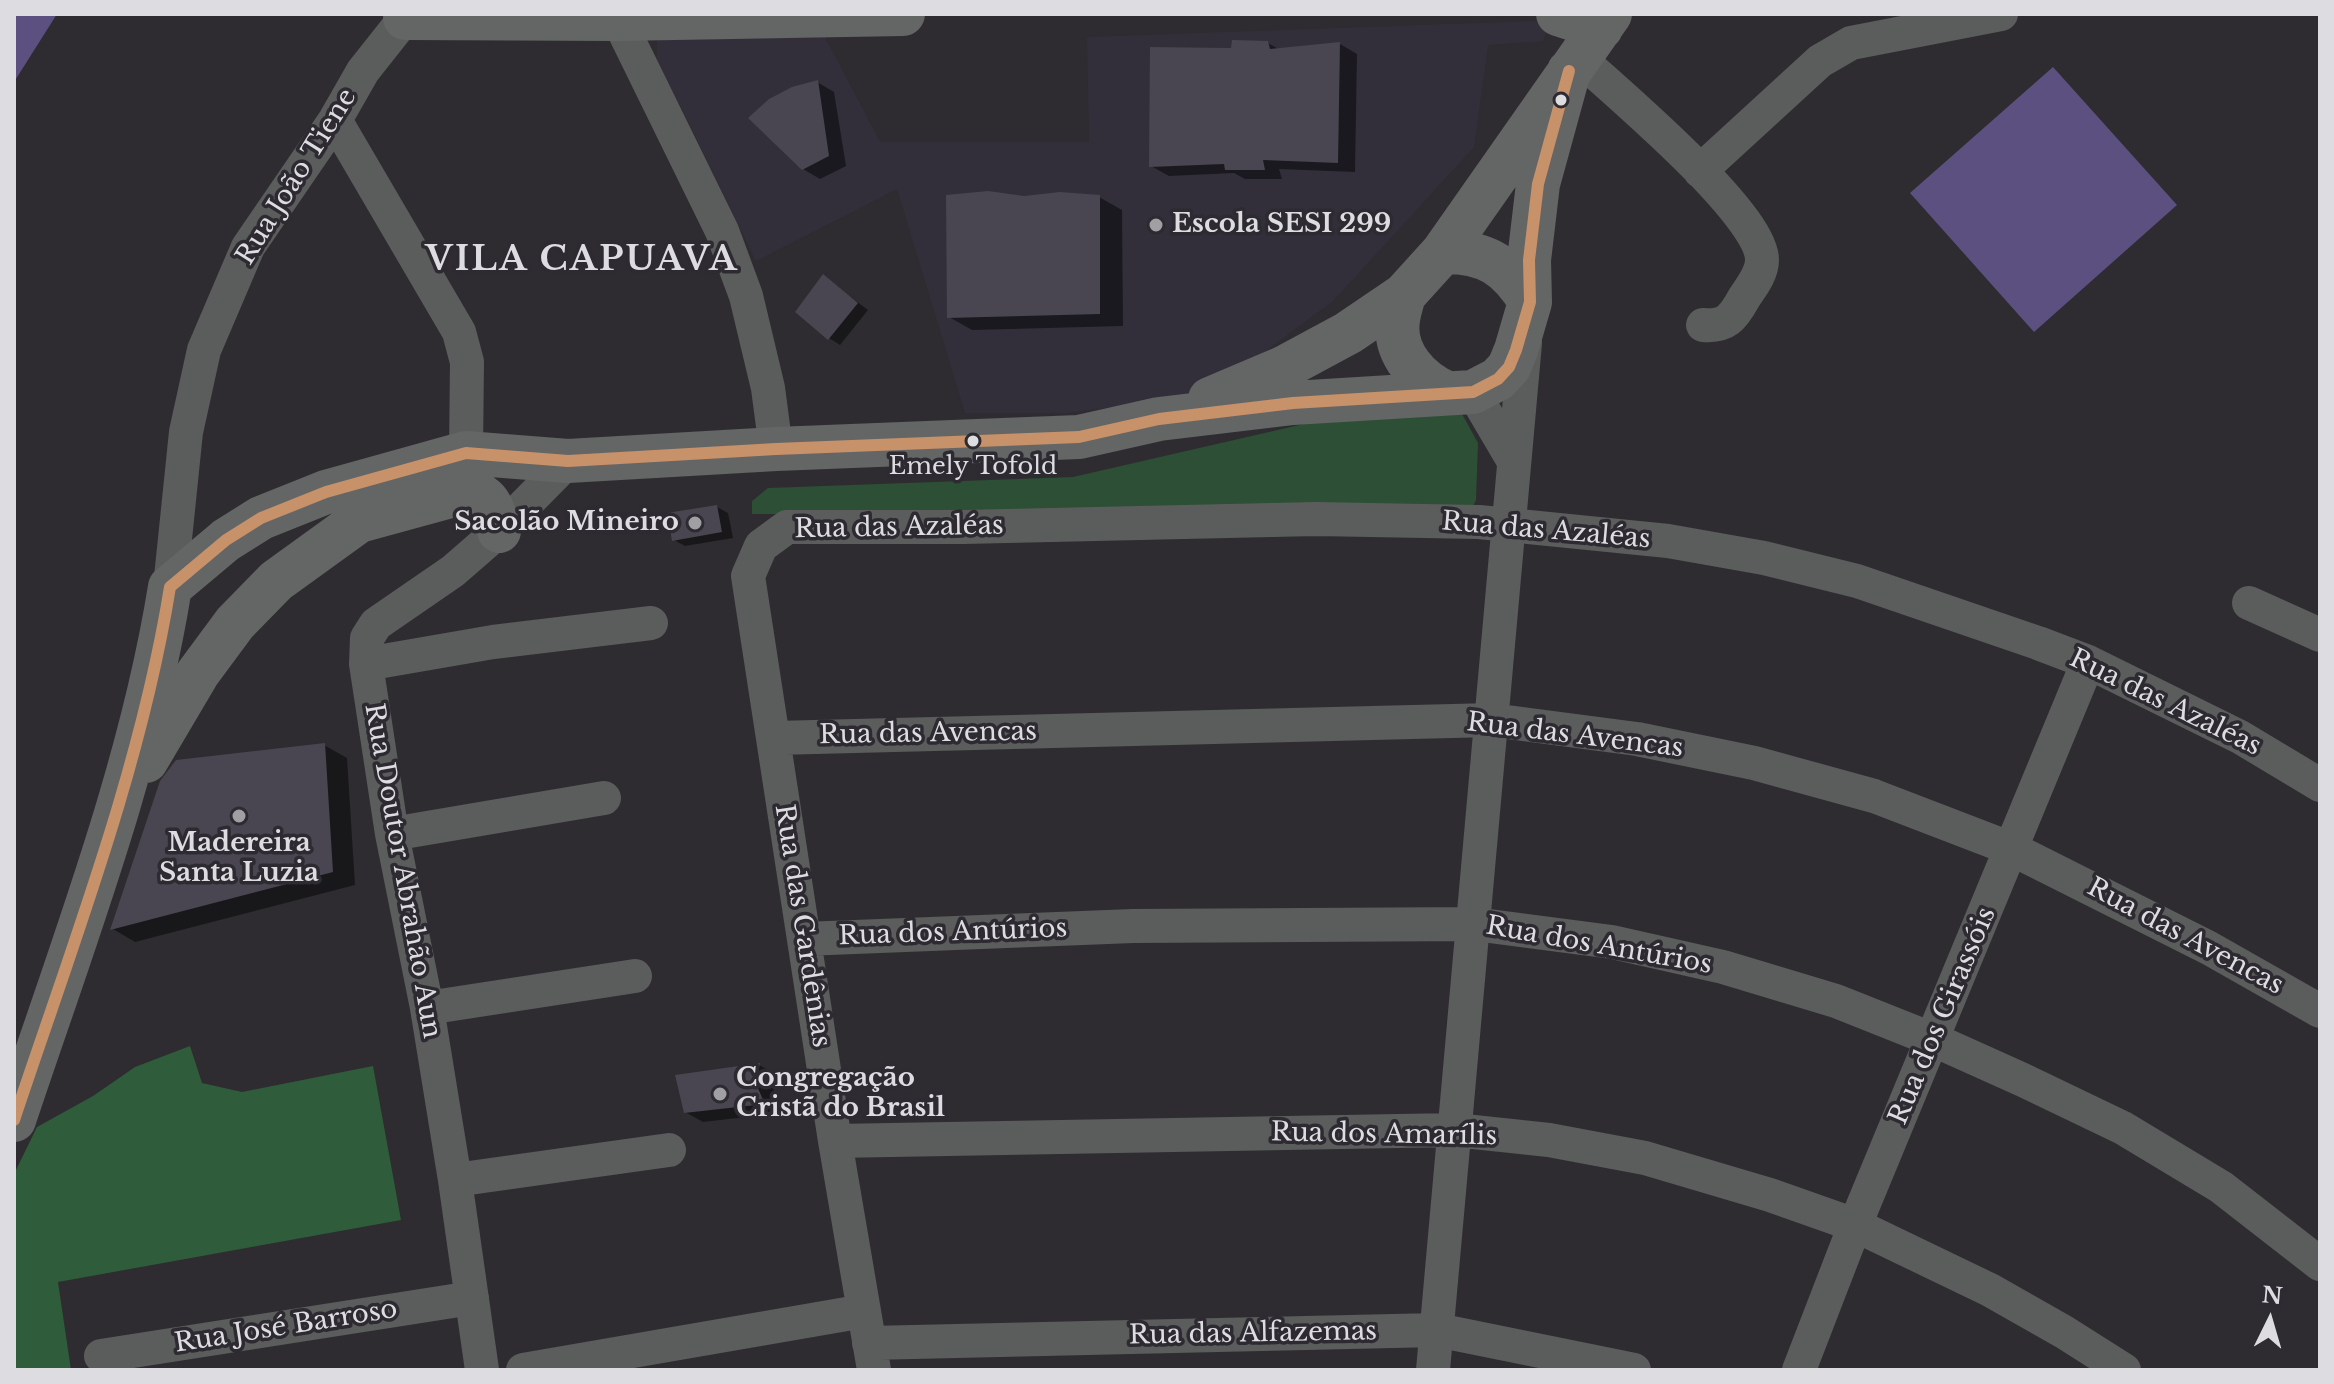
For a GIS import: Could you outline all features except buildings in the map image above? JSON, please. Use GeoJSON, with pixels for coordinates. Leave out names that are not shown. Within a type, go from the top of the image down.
{"type":"FeatureCollection","features":[{"type":"Feature","properties":{"kind":"main road"},"geometry":{"type":"LineString","coordinates":[[406,16],[618,19],[903,14]]}},
{"type":"Feature","properties":{"kind":"main road"},"geometry":{"type":"LineString","coordinates":[[1558,14],[1590,43]]}},
{"type":"Feature","properties":{"kind":"main road"},"geometry":{"type":"LineString","coordinates":[[1159,419],[1283,368],[1348,333],[1404,295],[1443,252],[1590,43]]}},
{"type":"Feature","properties":{"kind":"main road"},"geometry":{"type":"LineString","coordinates":[[14,1120],[115,815],[159,655],[170,587],[226,540],[261,518],[326,492],[464,467],[776,449],[1079,437],[1159,419],[1293,403],[1460,392],[1498,379],[1509,367],[1530,302],[1529,260],[1538,184],[1590,43]]}},
{"type":"Feature","properties":{"kind":"main road"},"geometry":{"type":"LineString","coordinates":[[1443,252],[1464,252],[1498,265],[1521,287],[1530,302]]}},
{"type":"Feature","properties":{"kind":"main road"},"geometry":{"type":"LineString","coordinates":[[1404,295],[1397,320],[1398,338],[1414,370],[1425,382],[1460,392]]}},
{"type":"Feature","properties":{"kind":"main road"},"geometry":{"type":"LineString","coordinates":[[115,815],[198,673],[235,623],[276,581],[359,521],[416,495],[464,467]]}},
{"type":"Feature","properties":{"kind":"main road"},"geometry":{"type":"LineString","coordinates":[[359,521],[473,492],[483,494],[489,501],[499,531]]}},
{"type":"Feature","properties":{"kind":"main road"},"geometry":{"type":"LineString","coordinates":[[170,587],[181,619],[189,627],[201,632],[235,623]]}},
{"type":"Feature","properties":{"kind":"street"},"geometry":{"type":"LineString","coordinates":[[1700,171],[1820,61],[1851,43],[2001,14]]}},
{"type":"Feature","properties":{"kind":"street","name":"Rua João Tiene"},"geometry":{"type":"LineString","coordinates":[[170,587],[186,432],[204,350],[248,247],[335,120],[363,71],[406,16]]}},
{"type":"Feature","properties":{"kind":"street"},"geometry":{"type":"LineString","coordinates":[[618,19],[722,231],[746,296],[768,388],[776,449]]}},
{"type":"Feature","properties":{"kind":"street"},"geometry":{"type":"LineString","coordinates":[[1590,43],[1752,231],[1760,246],[1762,261],[1759,273],[1734,315],[1726,323],[1703,325]]}},
{"type":"Feature","properties":{"kind":"street"},"geometry":{"type":"LineString","coordinates":[[335,120],[459,332],[467,362],[464,467]]}},
{"type":"Feature","properties":{"kind":"street"},"geometry":{"type":"LineString","coordinates":[[1433,1370],[1510,524],[1513,460],[1530,302]]}},
{"type":"Feature","properties":{"kind":"street"},"geometry":{"type":"LineString","coordinates":[[1460,392],[1513,460]]}},
{"type":"Feature","properties":{"kind":"street","name":"Rua Doutor Abrahão Aun"},"geometry":{"type":"LineString","coordinates":[[482,1370],[427,1008],[392,834],[366,664],[367,638],[376,624],[453,571],[499,531],[568,461]]}},
{"type":"Feature","properties":{"kind":"street","name":"Rua das Azaléas"},"geometry":{"type":"LineString","coordinates":[[748,576],[761,546],[787,527],[963,527],[1316,519],[1510,524],[1668,541],[1764,558],[1857,581],[2088,662],[2240,737],[2320,785]]}},
{"type":"Feature","properties":{"kind":"street","name":"Rua das Gardênias"},"geometry":{"type":"LineString","coordinates":[[748,576],[869,1341]]}},
{"type":"Feature","properties":{"kind":"street"},"geometry":{"type":"LineString","coordinates":[[2249,603],[2320,635]]}},
{"type":"Feature","properties":{"kind":"street"},"geometry":{"type":"LineString","coordinates":[[366,664],[493,642],[651,623]]}},
{"type":"Feature","properties":{"kind":"street","name":"Rua dos Girassóis"},"geometry":{"type":"LineString","coordinates":[[1799,1370],[1855,1225],[2088,662]]}},
{"type":"Feature","properties":{"kind":"street","name":"Rua das Avencas"},"geometry":{"type":"LineString","coordinates":[[775,738],[1492,720],[1637,739],[1754,763],[1874,796],[2012,849],[2209,948],[2320,1011]]}},
{"type":"Feature","properties":{"kind":"street"},"geometry":{"type":"LineString","coordinates":[[392,834],[604,798]]}},
{"type":"Feature","properties":{"kind":"street","name":"Rua dos Antúrios"},"geometry":{"type":"LineString","coordinates":[[804,939],[1133,926],[1474,924],[1612,942],[1723,967],[1836,1001],[1934,1040],[2123,1128],[2221,1187],[2320,1264]]}},
{"type":"Feature","properties":{"kind":"street"},"geometry":{"type":"LineString","coordinates":[[427,1008],[635,976]]}},
{"type":"Feature","properties":{"kind":"street","name":"Rua dos Amarílis"},"geometry":{"type":"LineString","coordinates":[[835,1141],[1455,1130],[1549,1140],[1645,1158],[1770,1195],[1855,1225],[1990,1290],[2124,1370]]}},
{"type":"Feature","properties":{"kind":"street"},"geometry":{"type":"LineString","coordinates":[[455,1180],[669,1150]]}},
{"type":"Feature","properties":{"kind":"street","name":"Rua José Barroso"},"geometry":{"type":"LineString","coordinates":[[101,1356],[472,1298]]}},
{"type":"Feature","properties":{"kind":"street","name":"Rua das Alfazemas"},"geometry":{"type":"LineString","coordinates":[[523,1370],[869,1341],[1437,1330],[1634,1370]]}},
{"type":"Feature","properties":{"kind":"shaded area"},"geometry":{"type":"Polygon","coordinates":[[[14,14],[57,14],[14,82],[14,14]]]}},
{"type":"Feature","properties":{"kind":"shaded area","name":"Escola SESI 299"},"geometry":{"type":"Polygon","coordinates":[[[1533,21],[1550,24],[1543,41],[1488,45],[1474,147],[1333,301],[1208,394],[1068,413],[965,413],[897,189],[756,261],[681,107],[661,77],[657,61],[657,39],[825,37],[880,142],[1089,142],[1087,37],[1533,21]]]}},
{"type":"Feature","properties":{"kind":"shaded area"},"geometry":{"type":"Polygon","coordinates":[[[2053,67],[2177,205],[2034,332],[1910,193],[2053,67]]]}},
{"type":"Feature","properties":{"kind":"green space"},"geometry":{"type":"Polygon","coordinates":[[[1369,409],[1461,412],[1478,443],[1476,500],[1469,514],[752,514],[752,501],[768,488],[1073,477],[1369,409]]]}},
{"type":"Feature","properties":{"kind":"green space"},"geometry":{"type":"Polygon","coordinates":[[[190,1046],[202,1083],[242,1092],[373,1066],[401,1220],[58,1282],[71,1370],[14,1370],[14,1174],[37,1127],[93,1096],[135,1067],[190,1046]]]}},
{"type":"Feature","properties":{"kind":"transit line"},"geometry":{"type":"LineString","coordinates":[[14,1120],[123,789],[142,722],[170,587],[226,540],[261,518],[326,492],[466,453],[568,461],[1079,437],[1159,419],[1293,403],[1473,392],[1498,379],[1509,367],[1516,350],[1530,302],[1529,260],[1538,184],[1569,71]]}},
{"type":"Feature","properties":{"kind":"place","name":"Escola SESI 299"},"geometry":{"type":"Point","coordinates":[1156,225]}},
{"type":"Feature","properties":{"kind":"place","name":"Emely Tofold"},"geometry":{"type":"Point","coordinates":[973,441]}},
{"type":"Feature","properties":{"kind":"place","name":"Sacolão Mineiro"},"geometry":{"type":"Point","coordinates":[695,523]}},
{"type":"Feature","properties":{"kind":"place","name":"Madereira Santa Luzia"},"geometry":{"type":"Point","coordinates":[239,816]}},
{"type":"Feature","properties":{"kind":"place","name":"Congregação Cristã do Brasil"},"geometry":{"type":"Point","coordinates":[720,1094]}},
{"type":"Feature","properties":{"kind":"district","name":"VILA CAPUAVA"},"geometry":{"type":"Point","coordinates":[582,260]}}]}
